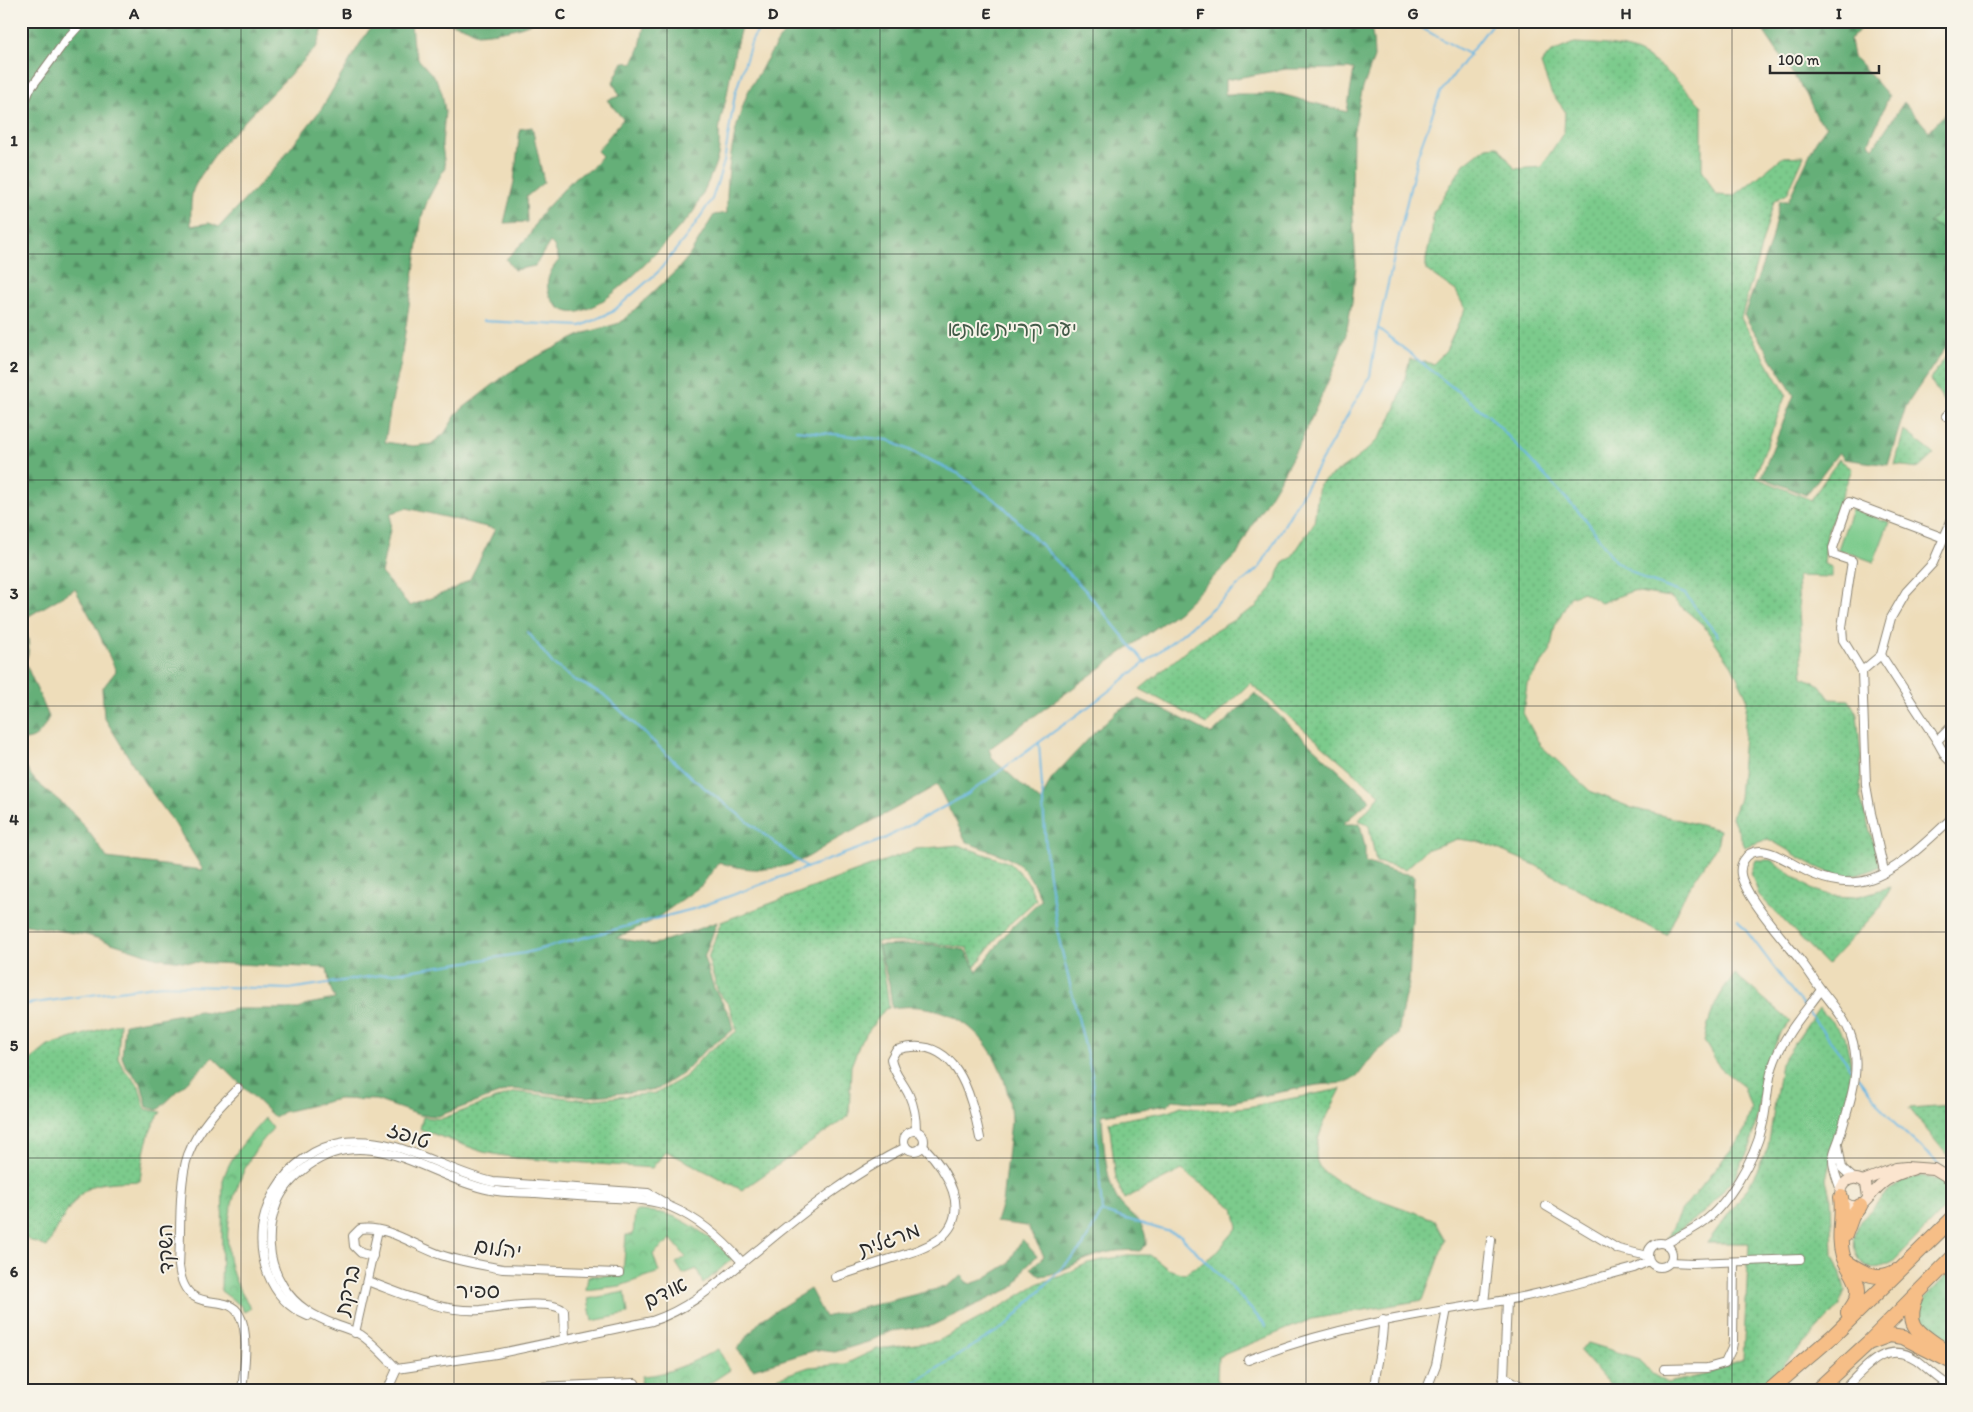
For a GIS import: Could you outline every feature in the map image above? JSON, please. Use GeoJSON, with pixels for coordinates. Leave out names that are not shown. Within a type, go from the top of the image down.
{"type":"FeatureCollection","features":[{"type":"Feature","properties":{"kind":"highway"},"geometry":{"type":"LineString","coordinates":[[1834,1335],[1857,1300],[1859,1291],[1846,1262],[1839,1231],[1843,1213],[1841,1194]]}},
{"type":"Feature","properties":{"kind":"highway"},"geometry":{"type":"LineString","coordinates":[[1842,1246],[1848,1224],[1864,1201]]}},
{"type":"Feature","properties":{"kind":"highway"},"geometry":{"type":"LineString","coordinates":[[1769,1391],[1834,1335],[1952,1219]]}},
{"type":"Feature","properties":{"kind":"highway"},"geometry":{"type":"LineString","coordinates":[[1846,1262],[1867,1274],[1885,1276],[1899,1269],[1918,1253]]}},
{"type":"Feature","properties":{"kind":"highway"},"geometry":{"type":"LineString","coordinates":[[1816,1391],[1868,1343],[1952,1258]]}},
{"type":"Feature","properties":{"kind":"highway"},"geometry":{"type":"LineString","coordinates":[[1920,1291],[1912,1309],[1914,1325],[1924,1336],[1951,1356]]}},
{"type":"Feature","properties":{"kind":"highway"},"geometry":{"type":"LineString","coordinates":[[1868,1343],[1890,1335],[1902,1337],[1951,1356]]}},
{"type":"Feature","properties":{"kind":"street"},"geometry":{"type":"LineString","coordinates":[[21,111],[30,89],[66,40],[84,21]]}},
{"type":"Feature","properties":{"kind":"street"},"geometry":{"type":"LineString","coordinates":[[1884,871],[1866,785],[1862,671],[1843,640],[1842,627],[1852,561],[1834,555],[1833,548],[1849,502],[1944,538]]}},
{"type":"Feature","properties":{"kind":"street"},"geometry":{"type":"LineString","coordinates":[[1862,671],[1881,655],[1891,618],[1906,592],[1933,563],[1952,519]]}},
{"type":"Feature","properties":{"kind":"street"},"geometry":{"type":"LineString","coordinates":[[1881,655],[1946,757],[1952,763]]}},
{"type":"Feature","properties":{"kind":"street"},"geometry":{"type":"LineString","coordinates":[[1937,741],[1952,726]]}},
{"type":"Feature","properties":{"kind":"street"},"geometry":{"type":"LineString","coordinates":[[1864,1201],[1868,1188],[1863,1182],[1853,1178],[1842,1168],[1838,1154],[1838,1144],[1855,1077],[1855,1050],[1851,1035],[1834,1006],[1760,911],[1741,879],[1740,867],[1744,858],[1756,852],[1774,853],[1813,875],[1856,882],[1872,878],[1920,848],[1952,818]]}},
{"type":"Feature","properties":{"kind":"street"},"geometry":{"type":"LineString","coordinates":[[1248,1360],[1282,1346],[1383,1320],[1447,1308],[1507,1300],[1634,1268],[1648,1258],[1649,1249],[1655,1244],[1665,1244],[1703,1223],[1735,1186],[1757,1146],[1774,1062],[1790,1032],[1821,990]]}},
{"type":"Feature","properties":{"kind":"street"},"geometry":{"type":"LineString","coordinates":[[916,1131],[910,1132],[905,1137],[906,1147],[915,1151],[923,1146],[924,1138],[916,1131],[915,1114],[909,1095],[895,1073],[891,1059],[896,1050],[923,1046],[934,1050],[954,1064],[968,1089],[980,1138]]}},
{"type":"Feature","properties":{"kind":"street","name":"השקד"},"geometry":{"type":"LineString","coordinates":[[238,1088],[210,1118],[188,1155],[184,1176],[179,1266],[180,1277],[185,1289],[192,1296],[225,1305],[239,1313],[243,1323],[244,1339],[242,1391]]}},
{"type":"Feature","properties":{"kind":"street"},"geometry":{"type":"LineString","coordinates":[[1838,1144],[1834,1150],[1833,1162],[1841,1194],[1847,1204],[1852,1206],[1864,1201],[1883,1183],[1914,1169]]}},
{"type":"Feature","properties":{"kind":"street","name":"מרגלית"},"geometry":{"type":"LineString","coordinates":[[835,1278],[923,1248],[940,1238],[946,1231],[954,1213],[953,1189],[943,1168],[923,1146]]}},
{"type":"Feature","properties":{"kind":"street","name":"אודם"},"geometry":{"type":"LineString","coordinates":[[397,1369],[466,1360],[565,1340],[667,1316],[690,1303],[835,1189],[879,1161],[906,1147]]}},
{"type":"Feature","properties":{"kind":"street","name":"טופז"},"geometry":{"type":"LineString","coordinates":[[397,1369],[365,1339],[320,1319],[297,1303],[282,1285],[273,1266],[270,1254],[271,1218],[279,1198],[293,1179],[314,1162],[333,1153],[357,1149],[382,1150],[466,1183],[492,1190],[654,1202],[671,1207],[697,1222],[720,1238],[742,1262]]}},
{"type":"Feature","properties":{"kind":"street"},"geometry":{"type":"LineString","coordinates":[[1863,1182],[1896,1168],[1906,1167],[1934,1169],[1952,1180]]}},
{"type":"Feature","properties":{"kind":"street"},"geometry":{"type":"LineString","coordinates":[[1841,1194],[1844,1184],[1853,1178]]}},
{"type":"Feature","properties":{"kind":"street"},"geometry":{"type":"LineString","coordinates":[[1546,1206],[1618,1249],[1648,1258],[1655,1266],[1664,1267],[1670,1262],[1800,1259]]}},
{"type":"Feature","properties":{"kind":"street"},"geometry":{"type":"LineString","coordinates":[[372,1228],[378,1230],[373,1256],[361,1253],[354,1246],[353,1236],[360,1229],[372,1228]]}},
{"type":"Feature","properties":{"kind":"street","name":"יהלום"},"geometry":{"type":"LineString","coordinates":[[378,1230],[440,1255],[484,1266],[521,1270],[619,1273]]}},
{"type":"Feature","properties":{"kind":"street"},"geometry":{"type":"LineString","coordinates":[[1484,1303],[1491,1240]]}},
{"type":"Feature","properties":{"kind":"street"},"geometry":{"type":"LineString","coordinates":[[1665,1244],[1671,1250],[1670,1262]]}},
{"type":"Feature","properties":{"kind":"street","name":"ברקת"},"geometry":{"type":"LineString","coordinates":[[355,1333],[373,1256]]}},
{"type":"Feature","properties":{"kind":"street"},"geometry":{"type":"LineString","coordinates":[[1664,1369],[1707,1368],[1725,1363],[1733,1342],[1734,1262]]}},
{"type":"Feature","properties":{"kind":"street","name":"ספיר"},"geometry":{"type":"LineString","coordinates":[[367,1281],[452,1309],[479,1310],[538,1305],[558,1307],[564,1311],[565,1340]]}},
{"type":"Feature","properties":{"kind":"street"},"geometry":{"type":"LineString","coordinates":[[1500,1391],[1504,1377],[1507,1300]]}},
{"type":"Feature","properties":{"kind":"street"},"geometry":{"type":"LineString","coordinates":[[1426,1391],[1436,1365],[1447,1308]]}},
{"type":"Feature","properties":{"kind":"street"},"geometry":{"type":"LineString","coordinates":[[1374,1391],[1375,1371],[1384,1336],[1383,1320]]}},
{"type":"Feature","properties":{"kind":"street"},"geometry":{"type":"LineString","coordinates":[[1842,1391],[1877,1358],[1888,1352],[1904,1354],[1916,1359],[1952,1387]]}},
{"type":"Feature","properties":{"kind":"street"},"geometry":{"type":"LineString","coordinates":[[387,1391],[397,1369]]}},
{"type":"Feature","properties":{"kind":"street"},"geometry":{"type":"LineString","coordinates":[[1504,1377],[1531,1391]]}},
{"type":"Feature","properties":{"kind":"street"},"geometry":{"type":"LineString","coordinates":[[492,1391],[511,1388],[635,1383]]}},
{"type":"Feature","properties":{"kind":"green space","name":"יער קריית אתא"},"geometry":{"type":"Polygon","coordinates":[[[21,21],[326,21],[316,48],[228,138],[195,185],[191,199],[191,226],[209,223],[219,227],[274,169],[322,108],[375,21],[535,21],[507,30],[477,34],[470,29],[454,24],[437,22],[411,23],[413,46],[419,60],[436,79],[442,93],[445,111],[442,145],[445,167],[428,199],[422,216],[400,367],[385,442],[413,446],[431,444],[444,434],[458,412],[507,374],[528,361],[585,333],[620,323],[678,269],[689,256],[714,215],[727,213],[731,151],[743,106],[750,88],[765,62],[793,21],[1366,21],[1371,26],[1374,57],[1362,91],[1353,134],[1352,201],[1356,266],[1352,302],[1346,334],[1335,366],[1301,441],[1248,532],[1238,553],[1224,567],[1179,611],[989,749],[992,758],[1041,802],[1051,779],[1095,732],[1116,712],[1139,699],[1212,734],[1255,693],[1370,800],[1343,824],[1360,824],[1365,847],[1365,862],[1395,872],[1414,875],[1409,984],[1404,1000],[1398,1035],[1376,1052],[1357,1077],[1344,1083],[1317,1085],[1230,1102],[1173,1100],[1167,1105],[1102,1115],[1105,1156],[1109,1177],[1119,1202],[1143,1229],[1146,1245],[1140,1251],[1120,1251],[1100,1255],[1081,1261],[1058,1272],[1040,1276],[1031,1268],[1044,1256],[1027,1226],[996,1222],[1002,1203],[1011,1121],[1008,1096],[1002,1073],[991,1052],[978,1035],[961,1021],[941,1011],[918,1007],[892,1008],[889,983],[878,946],[929,944],[965,950],[977,972],[1009,930],[1041,900],[1023,868],[1002,855],[966,841],[937,785],[809,856],[788,865],[768,869],[748,869],[719,862],[702,885],[654,920],[616,938],[650,944],[659,943],[717,922],[704,958],[714,988],[730,1016],[733,1030],[703,1052],[684,1072],[658,1089],[587,1097],[512,1089],[438,1116],[419,1115],[376,1100],[339,1099],[283,1112],[275,1118],[213,1057],[158,1110],[147,1107],[141,1083],[126,1067],[122,1057],[125,1024],[199,1011],[217,1013],[236,1009],[299,1009],[308,1004],[335,999],[330,987],[327,968],[190,962],[158,958],[87,935],[21,924],[21,755],[24,764],[33,777],[75,816],[107,858],[203,870],[175,824],[144,782],[104,717],[102,689],[116,671],[96,627],[75,589],[22,620],[28,641],[28,652],[25,662],[49,717],[39,734],[32,739],[21,740],[21,21]],[[1286,69],[1225,80],[1225,94],[1281,94],[1347,112],[1354,69],[1286,69]],[[407,508],[391,513],[390,530],[381,573],[410,606],[454,589],[470,579],[495,529],[407,508]]]}},
{"type":"Feature","properties":{"kind":"green space"},"geometry":{"type":"Polygon","coordinates":[[[645,21],[743,21],[735,49],[719,129],[718,155],[702,196],[694,210],[657,252],[607,298],[582,311],[568,312],[556,305],[549,293],[548,279],[552,269],[559,260],[554,246],[550,242],[535,266],[514,270],[506,259],[529,236],[540,215],[575,177],[591,169],[602,156],[597,151],[623,119],[607,100],[620,96],[613,82],[623,62],[633,63],[640,47],[645,21]]]}},
{"type":"Feature","properties":{"kind":"green space"},"geometry":{"type":"Polygon","coordinates":[[[1755,21],[1867,21],[1850,40],[1853,57],[1889,96],[1869,143],[1873,148],[1904,102],[1929,131],[1952,106],[1952,196],[1929,223],[1952,232],[1952,338],[1906,406],[1888,465],[1844,459],[1839,452],[1806,495],[1761,477],[1794,395],[1744,315],[1770,244],[1780,201],[1788,201],[1816,141],[1827,126],[1818,119],[1806,94],[1755,21]]]}},
{"type":"Feature","properties":{"kind":"green space"},"geometry":{"type":"Polygon","coordinates":[[[1574,43],[1618,47],[1641,54],[1660,66],[1702,106],[1702,169],[1716,195],[1734,196],[1783,157],[1804,156],[1787,194],[1774,201],[1741,318],[1786,394],[1755,477],[1811,500],[1839,459],[1852,469],[1827,533],[1824,564],[1832,567],[1832,577],[1797,576],[1803,677],[1820,685],[1830,699],[1849,700],[1857,714],[1861,757],[1860,797],[1880,866],[1860,874],[1844,876],[1821,869],[1768,839],[1745,847],[1732,817],[1739,798],[1747,698],[1732,666],[1703,625],[1670,597],[1632,591],[1601,603],[1583,592],[1570,597],[1555,626],[1550,652],[1527,684],[1523,713],[1540,745],[1590,791],[1632,808],[1720,830],[1717,846],[1686,892],[1667,935],[1627,916],[1535,865],[1481,842],[1457,839],[1426,850],[1406,869],[1376,862],[1369,826],[1359,820],[1380,795],[1250,683],[1207,724],[1140,689],[1198,641],[1256,607],[1272,588],[1283,563],[1291,558],[1314,523],[1319,484],[1369,449],[1387,426],[1396,407],[1410,359],[1433,364],[1446,351],[1465,309],[1456,291],[1426,270],[1433,213],[1464,164],[1486,147],[1498,146],[1515,169],[1541,167],[1564,132],[1565,111],[1551,92],[1541,64],[1550,53],[1574,43]]]}},
{"type":"Feature","properties":{"kind":"green space"},"geometry":{"type":"Polygon","coordinates":[[[532,127],[544,182],[526,197],[527,222],[504,223],[514,182],[520,129],[532,127]]]}},
{"type":"Feature","properties":{"kind":"green space"},"geometry":{"type":"Polygon","coordinates":[[[1952,196],[1952,232],[1929,223],[1952,196]]]}},
{"type":"Feature","properties":{"kind":"green space"},"geometry":{"type":"Polygon","coordinates":[[[1952,348],[1952,397],[1945,404],[1930,379],[1952,348]]]}},
{"type":"Feature","properties":{"kind":"green space"},"geometry":{"type":"Polygon","coordinates":[[[1904,430],[1934,454],[1919,468],[1895,465],[1904,430]]]}},
{"type":"Feature","properties":{"kind":"green space"},"geometry":{"type":"Polygon","coordinates":[[[1852,509],[1889,522],[1874,562],[1838,549],[1852,509]]]}},
{"type":"Feature","properties":{"kind":"green space"},"geometry":{"type":"Polygon","coordinates":[[[958,845],[1010,863],[1028,882],[1036,900],[1003,930],[975,967],[967,948],[924,942],[877,942],[886,983],[889,1008],[885,1009],[861,1041],[851,1066],[849,1116],[742,1190],[666,1151],[652,1168],[516,1158],[483,1152],[420,1129],[423,1117],[441,1119],[515,1092],[586,1100],[657,1093],[685,1077],[705,1054],[737,1031],[729,1005],[718,992],[708,958],[721,922],[916,849],[958,845]]]}},
{"type":"Feature","properties":{"kind":"green space"},"geometry":{"type":"Polygon","coordinates":[[[1756,860],[1771,860],[1811,889],[1833,896],[1856,897],[1890,887],[1880,908],[1827,965],[1759,895],[1751,873],[1756,860]]]}},
{"type":"Feature","properties":{"kind":"green space"},"geometry":{"type":"Polygon","coordinates":[[[1735,974],[1791,1022],[1780,1033],[1768,1062],[1751,1145],[1735,1177],[1704,1212],[1667,1239],[1680,1212],[1743,1135],[1751,1109],[1744,1087],[1720,1068],[1704,1041],[1715,1005],[1735,974]]]}},
{"type":"Feature","properties":{"kind":"green space"},"geometry":{"type":"Polygon","coordinates":[[[1819,1008],[1845,1036],[1851,1064],[1850,1096],[1826,1179],[1831,1199],[1833,1254],[1845,1290],[1839,1307],[1759,1391],[1616,1391],[1579,1350],[1588,1343],[1640,1359],[1652,1374],[1668,1383],[1704,1375],[1743,1359],[1749,1243],[1707,1243],[1749,1186],[1768,1148],[1781,1063],[1819,1008]]]}},
{"type":"Feature","properties":{"kind":"green space"},"geometry":{"type":"Polygon","coordinates":[[[120,1023],[118,1058],[123,1068],[139,1086],[145,1109],[161,1112],[149,1136],[140,1181],[104,1183],[86,1190],[72,1204],[47,1247],[21,1237],[21,1068],[48,1046],[120,1023]]]}},
{"type":"Feature","properties":{"kind":"green space"},"geometry":{"type":"Polygon","coordinates":[[[1341,1089],[1320,1135],[1316,1154],[1317,1162],[1323,1171],[1350,1188],[1433,1219],[1445,1240],[1423,1300],[1312,1319],[1218,1357],[1217,1379],[1227,1391],[739,1391],[809,1367],[845,1364],[877,1349],[938,1341],[999,1308],[1039,1283],[1061,1276],[1088,1263],[1127,1255],[1150,1255],[1168,1269],[1184,1274],[1215,1254],[1238,1227],[1234,1208],[1182,1170],[1124,1199],[1116,1179],[1109,1122],[1169,1111],[1181,1106],[1215,1110],[1247,1107],[1341,1089]]]}},
{"type":"Feature","properties":{"kind":"green space"},"geometry":{"type":"Polygon","coordinates":[[[1952,1105],[1952,1161],[1909,1108],[1952,1105]]]}},
{"type":"Feature","properties":{"kind":"green space"},"geometry":{"type":"Polygon","coordinates":[[[265,1118],[273,1128],[256,1149],[242,1175],[236,1189],[229,1219],[228,1249],[231,1269],[238,1287],[251,1308],[244,1312],[240,1305],[221,1291],[223,1181],[235,1155],[265,1118]]]}},
{"type":"Feature","properties":{"kind":"green space"},"geometry":{"type":"Polygon","coordinates":[[[1921,1176],[1938,1181],[1949,1187],[1952,1190],[1952,1201],[1893,1262],[1882,1267],[1872,1268],[1865,1265],[1859,1260],[1854,1244],[1855,1234],[1860,1221],[1893,1187],[1921,1176]]]}},
{"type":"Feature","properties":{"kind":"green space"},"geometry":{"type":"Polygon","coordinates":[[[635,1211],[670,1215],[683,1221],[706,1235],[732,1259],[703,1284],[697,1269],[683,1274],[676,1263],[686,1257],[671,1239],[653,1254],[659,1272],[620,1286],[586,1290],[588,1276],[623,1275],[626,1235],[633,1235],[635,1211]]]}},
{"type":"Feature","properties":{"kind":"green space"},"geometry":{"type":"Polygon","coordinates":[[[1022,1239],[1037,1256],[1025,1267],[1014,1287],[931,1326],[891,1331],[868,1342],[835,1352],[816,1350],[753,1369],[737,1349],[761,1320],[810,1289],[825,1317],[945,1287],[962,1276],[970,1284],[982,1280],[1008,1264],[1022,1239]]]}},
{"type":"Feature","properties":{"kind":"green space"},"geometry":{"type":"Polygon","coordinates":[[[1952,1270],[1952,1344],[1943,1343],[1923,1331],[1917,1311],[1921,1302],[1952,1270]]]}},
{"type":"Feature","properties":{"kind":"green space"},"geometry":{"type":"Polygon","coordinates":[[[625,1292],[628,1314],[592,1321],[588,1299],[625,1292]]]}},
{"type":"Feature","properties":{"kind":"green space"},"geometry":{"type":"Polygon","coordinates":[[[718,1349],[730,1370],[698,1391],[654,1391],[654,1385],[641,1384],[642,1376],[662,1373],[691,1363],[718,1349]]]}},
{"type":"Feature","properties":{"kind":"waterway"},"geometry":{"type":"LineString","coordinates":[[483,321],[581,326],[612,312],[658,272],[690,232],[712,199],[724,162],[735,94],[752,40],[764,21]]}},
{"type":"Feature","properties":{"kind":"waterway"},"geometry":{"type":"LineString","coordinates":[[1409,21],[1470,55]]}},
{"type":"Feature","properties":{"kind":"waterway"},"geometry":{"type":"LineString","coordinates":[[21,1005],[161,985],[289,989],[525,953],[697,908],[882,840],[968,794],[1092,704],[1183,633],[1260,567],[1370,376],[1378,327],[1418,154],[1440,93],[1494,21]]}},
{"type":"Feature","properties":{"kind":"waterway"},"geometry":{"type":"LineString","coordinates":[[1378,328],[1490,417],[1587,521],[1615,561],[1646,580],[1685,594],[1718,636]]}},
{"type":"Feature","properties":{"kind":"waterway"},"geometry":{"type":"LineString","coordinates":[[796,430],[888,440],[959,474],[1003,506],[1086,591],[1145,663]]}},
{"type":"Feature","properties":{"kind":"waterway"},"geometry":{"type":"LineString","coordinates":[[528,632],[552,663],[573,679],[603,694],[692,778],[807,868]]}},
{"type":"Feature","properties":{"kind":"waterway"},"geometry":{"type":"LineString","coordinates":[[909,1386],[1007,1325],[1083,1246],[1102,1212],[1092,1075],[1059,939],[1047,863],[1039,742]]}},
{"type":"Feature","properties":{"kind":"waterway"},"geometry":{"type":"LineString","coordinates":[[1738,920],[1805,1008]]}},
{"type":"Feature","properties":{"kind":"waterway"},"geometry":{"type":"LineString","coordinates":[[1808,1012],[1852,1069]]}},
{"type":"Feature","properties":{"kind":"waterway"},"geometry":{"type":"LineString","coordinates":[[1858,1077],[1893,1122],[1945,1170]]}},
{"type":"Feature","properties":{"kind":"waterway"},"geometry":{"type":"LineString","coordinates":[[1103,1212],[1180,1235],[1266,1326]]}}]}
